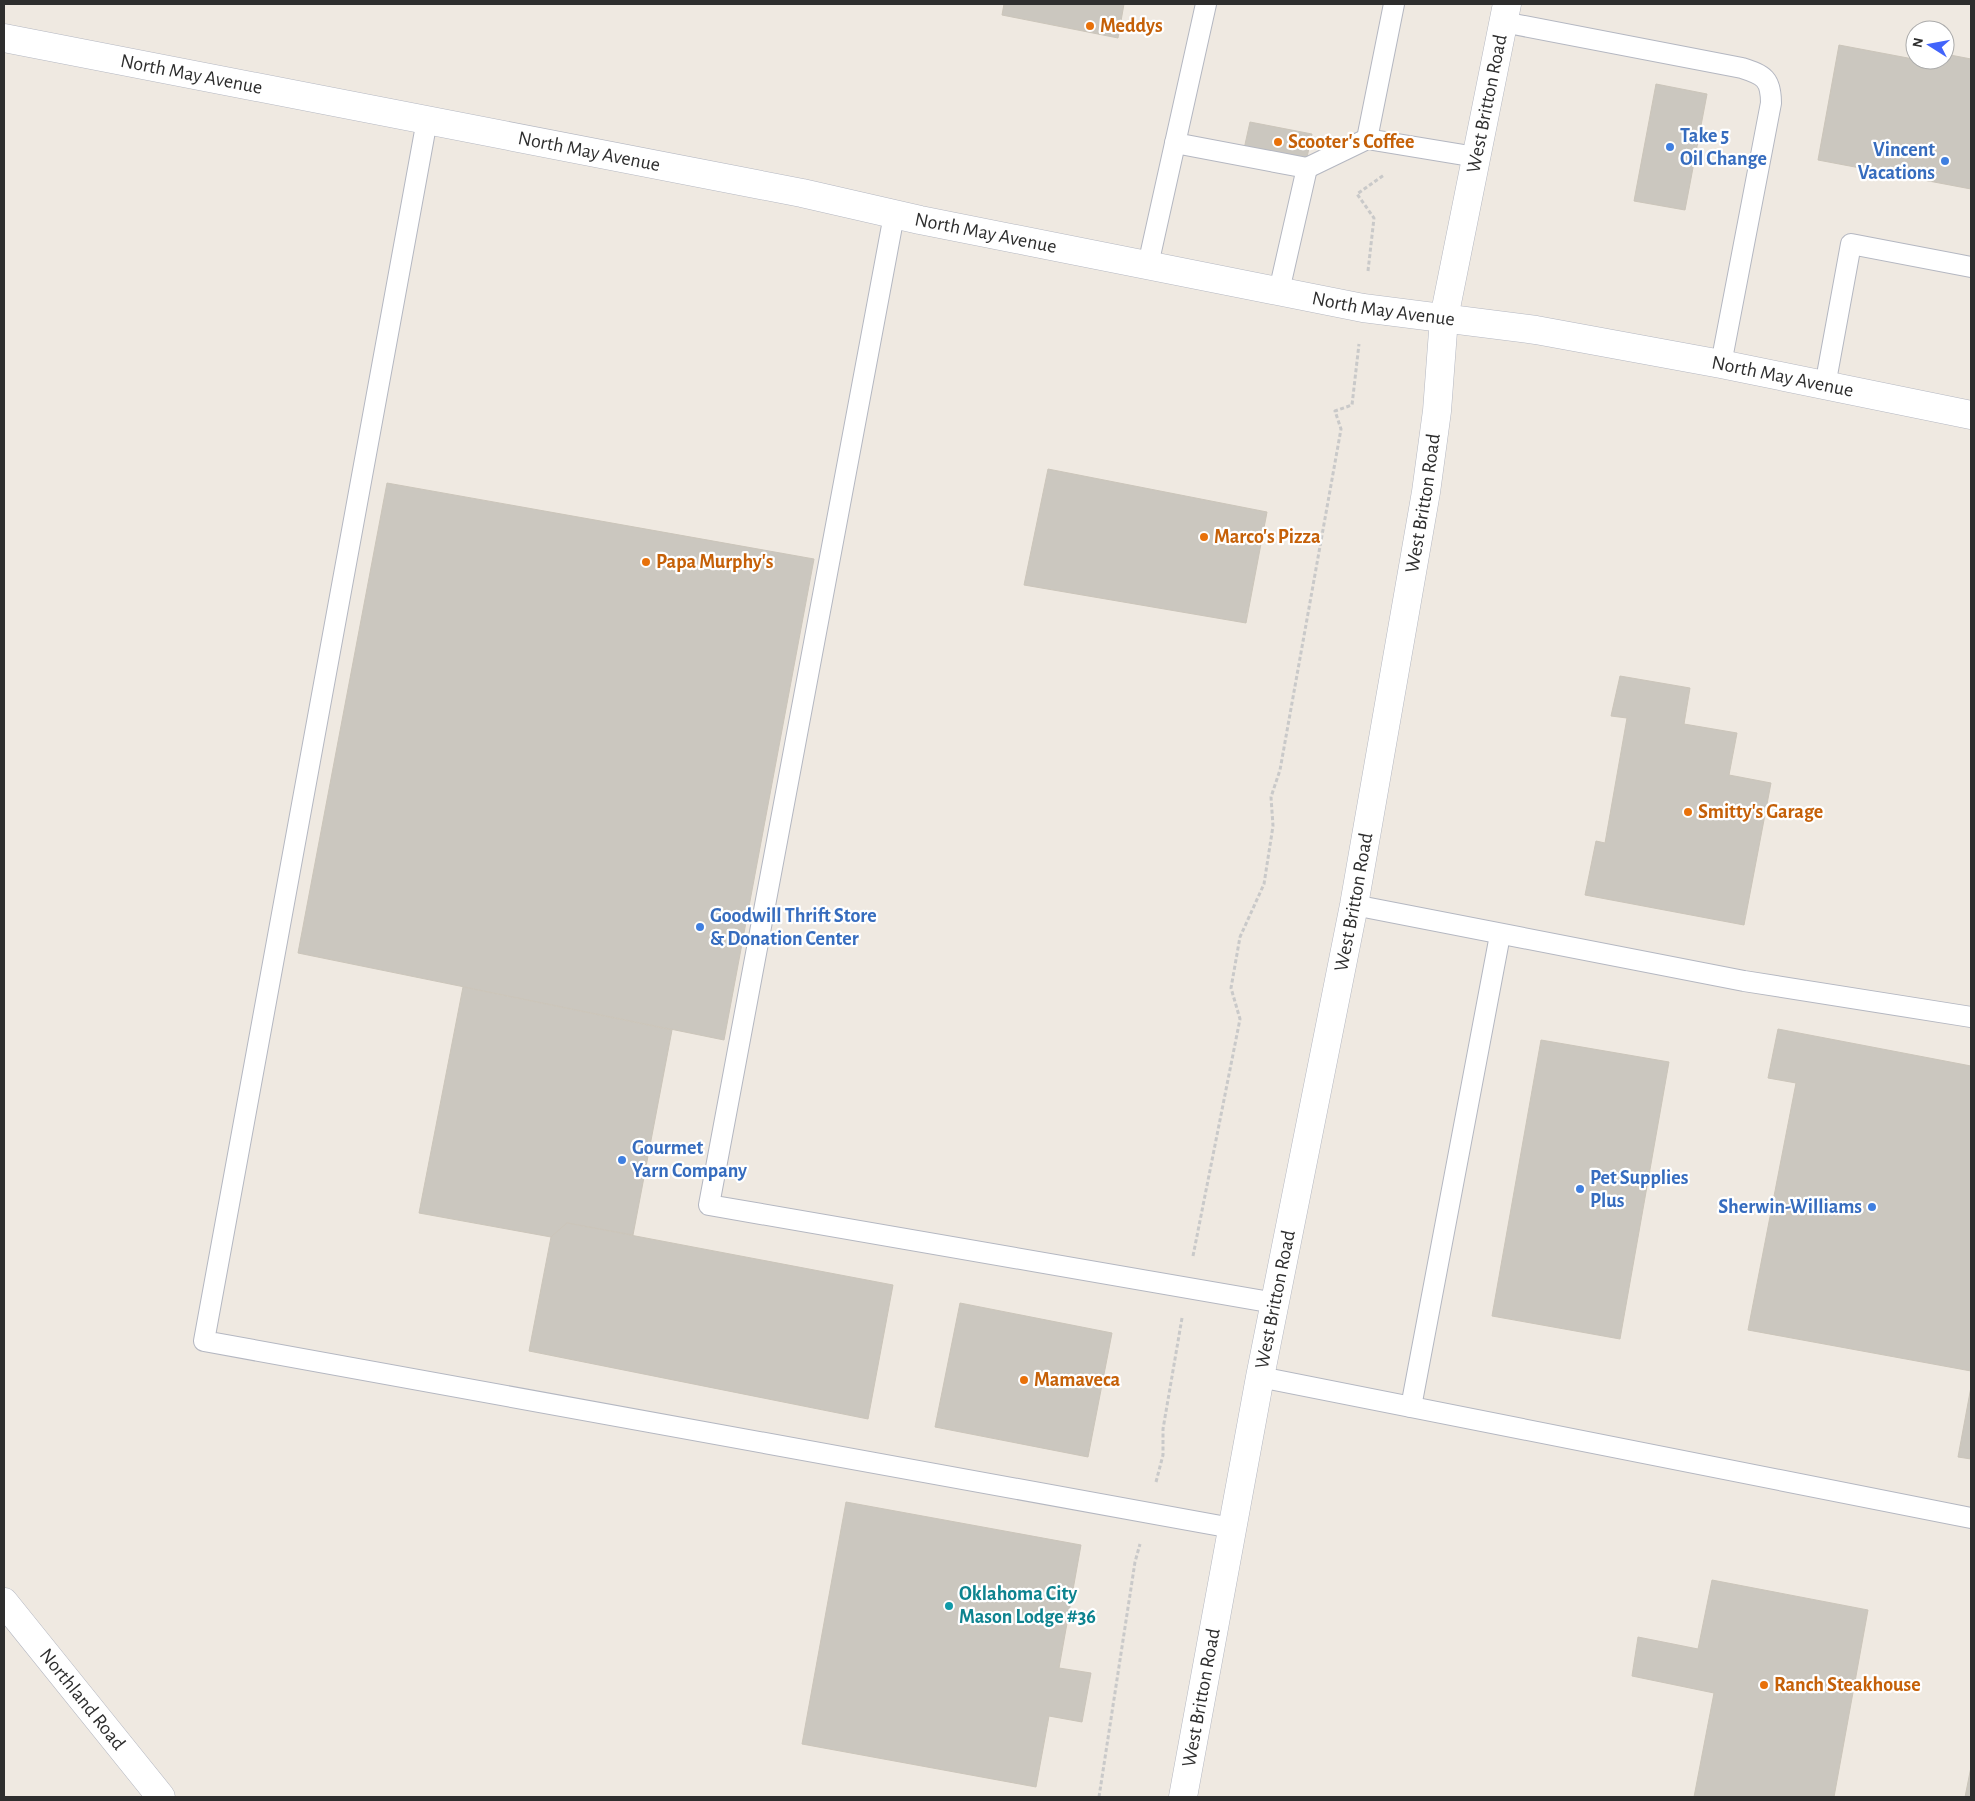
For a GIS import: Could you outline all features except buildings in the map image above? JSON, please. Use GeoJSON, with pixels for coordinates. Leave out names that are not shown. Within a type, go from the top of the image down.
{"type":"FeatureCollection","features":[{"type":"Feature","properties":{"kind":"main road","name":"West Britton Road"},"geometry":{"type":"LineString","coordinates":[[1183,1797],[1260,1377],[1354,905],[1426,492],[1437,411],[1444,318],[1505,13]]}},
{"type":"Feature","properties":{"kind":"main road","name":"North May Avenue"},"geometry":{"type":"LineString","coordinates":[[4,38],[802,193],[894,215],[1363,308],[1536,330],[1721,364],[1971,415]]}},
{"type":"Feature","properties":{"kind":"main road","name":"Northland Road"},"geometry":{"type":"LineString","coordinates":[[4,1602],[160,1797]]}},
{"type":"Feature","properties":{"kind":"lane"},"geometry":{"type":"LineString","coordinates":[[1148,265],[1206,4]]}},
{"type":"Feature","properties":{"kind":"lane"},"geometry":{"type":"LineString","coordinates":[[1367,139],[1394,4]]}},
{"type":"Feature","properties":{"kind":"lane"},"geometry":{"type":"LineString","coordinates":[[1505,13],[1742,68],[1760,74],[1771,87],[1771,103],[1721,364]]}},
{"type":"Feature","properties":{"kind":"lane"},"geometry":{"type":"LineString","coordinates":[[427,120],[204,1342],[1232,1528]]}},
{"type":"Feature","properties":{"kind":"lane"},"geometry":{"type":"LineString","coordinates":[[1175,143],[1307,168],[1367,139],[1476,157]]}},
{"type":"Feature","properties":{"kind":"lane"},"geometry":{"type":"LineString","coordinates":[[1279,291],[1307,168]]}},
{"type":"Feature","properties":{"kind":"lane"},"geometry":{"type":"LineString","coordinates":[[894,215],[709,1204],[1275,1304]]}},
{"type":"Feature","properties":{"kind":"lane"},"geometry":{"type":"LineString","coordinates":[[1825,386],[1851,244],[1971,268]]}},
{"type":"Feature","properties":{"kind":"lane"},"geometry":{"type":"LineString","coordinates":[[1354,905],[1500,935],[1744,981],[1971,1017]]}},
{"type":"Feature","properties":{"kind":"lane"},"geometry":{"type":"LineString","coordinates":[[1411,1407],[1500,935]]}},
{"type":"Feature","properties":{"kind":"lane"},"geometry":{"type":"LineString","coordinates":[[1260,1377],[1971,1518]]}},
{"type":"Feature","properties":{"kind":"path"},"geometry":{"type":"LineString","coordinates":[[1357,194],[1374,218]]}},
{"type":"Feature","properties":{"kind":"path"},"geometry":{"type":"LineString","coordinates":[[1099,1797],[1135,1562],[1163,1455],[1163,1429],[1187,1288],[1240,1019],[1231,988],[1240,937],[1264,884],[1273,826],[1271,797],[1280,770],[1340,429],[1335,411],[1352,405]]}},
{"type":"Feature","properties":{"kind":"place","name":"Meddys"},"geometry":{"type":"Point","coordinates":[1090,26]}},
{"type":"Feature","properties":{"kind":"place","name":"Scooter's Coffee"},"geometry":{"type":"Point","coordinates":[1278,142]}},
{"type":"Feature","properties":{"kind":"place","name":"Take 5 Oil Change"},"geometry":{"type":"Point","coordinates":[1670,147]}},
{"type":"Feature","properties":{"kind":"place","name":"Vincent Vacations"},"geometry":{"type":"Point","coordinates":[1945,161]}},
{"type":"Feature","properties":{"kind":"place","name":"Marco's Pizza"},"geometry":{"type":"Point","coordinates":[1204,537]}},
{"type":"Feature","properties":{"kind":"place","name":"Papa Murphy's"},"geometry":{"type":"Point","coordinates":[646,562]}},
{"type":"Feature","properties":{"kind":"place","name":"Smitty's Garage"},"geometry":{"type":"Point","coordinates":[1688,812]}},
{"type":"Feature","properties":{"kind":"place","name":"Goodwill Thrift Store & Donation Center"},"geometry":{"type":"Point","coordinates":[700,927]}},
{"type":"Feature","properties":{"kind":"place","name":"Gourmet Yarn Company"},"geometry":{"type":"Point","coordinates":[622,1160]}},
{"type":"Feature","properties":{"kind":"place","name":"Pet Supplies Plus"},"geometry":{"type":"Point","coordinates":[1580,1189]}},
{"type":"Feature","properties":{"kind":"place","name":"Sherwin-Williams"},"geometry":{"type":"Point","coordinates":[1872,1207]}},
{"type":"Feature","properties":{"kind":"place","name":"Mamaveca"},"geometry":{"type":"Point","coordinates":[1024,1380]}},
{"type":"Feature","properties":{"kind":"place","name":"Oklahoma City Mason Lodge #36"},"geometry":{"type":"Point","coordinates":[949,1606]}},
{"type":"Feature","properties":{"kind":"place","name":"Ranch Steakhouse"},"geometry":{"type":"Point","coordinates":[1764,1685]}}]}
